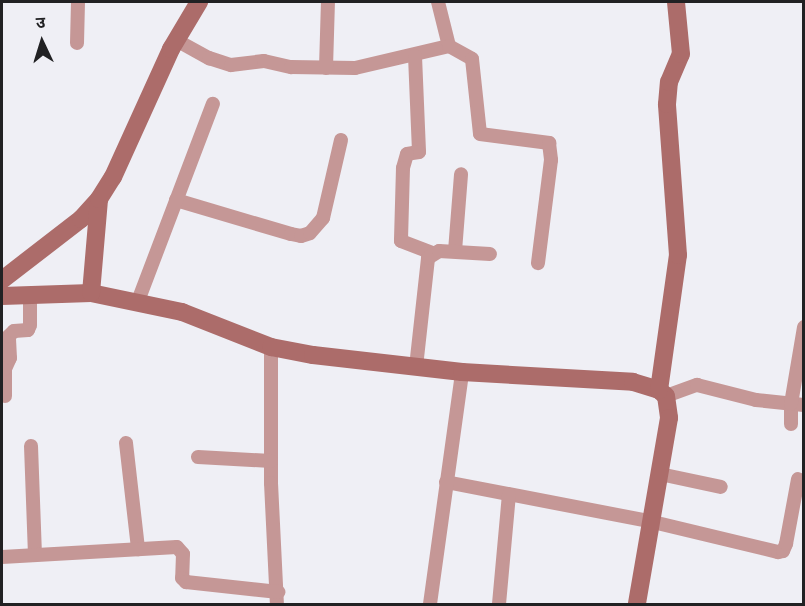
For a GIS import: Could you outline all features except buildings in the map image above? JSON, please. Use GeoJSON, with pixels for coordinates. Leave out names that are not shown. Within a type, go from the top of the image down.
{"type":"FeatureCollection","features":[{"type":"Feature","properties":{"kind":"street"},"geometry":{"type":"LineString","coordinates":[[77,44],[78,2]]}},
{"type":"Feature","properties":{"kind":"street"},"geometry":{"type":"LineString","coordinates":[[2,280],[81,219],[99,199],[114,177],[151,89],[199,2]]}},
{"type":"Feature","properties":{"kind":"street"},"geometry":{"type":"LineString","coordinates":[[326,68],[328,2]]}},
{"type":"Feature","properties":{"kind":"street"},"geometry":{"type":"LineString","coordinates":[[438,2],[449,46]]}},
{"type":"Feature","properties":{"kind":"street"},"geometry":{"type":"LineString","coordinates":[[637,604],[653,522],[669,418],[663,393],[678,255],[667,104],[669,82],[681,54],[675,2]]}},
{"type":"Feature","properties":{"kind":"street"},"geometry":{"type":"LineString","coordinates":[[176,40],[209,58],[231,65],[264,61],[291,68],[355,68],[415,56],[449,46],[472,59],[480,134],[549,143],[551,160],[538,263]]}},
{"type":"Feature","properties":{"kind":"street"},"geometry":{"type":"LineString","coordinates":[[415,56],[419,152],[407,154],[403,168],[401,240],[432,253]]}},
{"type":"Feature","properties":{"kind":"street"},"geometry":{"type":"LineString","coordinates":[[138,301],[213,104]]}},
{"type":"Feature","properties":{"kind":"street"},"geometry":{"type":"LineString","coordinates":[[176,200],[291,234],[301,236],[310,233],[323,218],[341,140]]}},
{"type":"Feature","properties":{"kind":"street"},"geometry":{"type":"LineString","coordinates":[[455,251],[461,174]]}},
{"type":"Feature","properties":{"kind":"street"},"geometry":{"type":"LineString","coordinates":[[91,293],[99,199]]}},
{"type":"Feature","properties":{"kind":"street"},"geometry":{"type":"LineString","coordinates":[[416,366],[426,266],[432,253],[438,250],[490,254]]}},
{"type":"Feature","properties":{"kind":"street"},"geometry":{"type":"LineString","coordinates":[[2,296],[91,293],[138,301],[182,312],[271,347],[313,355],[462,372],[633,382],[663,393],[697,385],[756,400],[797,405]]}},
{"type":"Feature","properties":{"kind":"street"},"geometry":{"type":"LineString","coordinates":[[5,396],[5,369],[10,358],[9,336],[14,331],[28,330],[30,294]]}},
{"type":"Feature","properties":{"kind":"street"},"geometry":{"type":"LineString","coordinates":[[790,424],[797,405],[804,327]]}},
{"type":"Feature","properties":{"kind":"street"},"geometry":{"type":"LineString","coordinates":[[2,557],[177,547],[183,554],[182,578],[186,582],[278,598],[271,461],[271,347]]}},
{"type":"Feature","properties":{"kind":"street"},"geometry":{"type":"LineString","coordinates":[[430,604],[462,372]]}},
{"type":"Feature","properties":{"kind":"street"},"geometry":{"type":"LineString","coordinates":[[126,443],[138,549]]}},
{"type":"Feature","properties":{"kind":"street"},"geometry":{"type":"LineString","coordinates":[[32,446],[35,554]]}},
{"type":"Feature","properties":{"kind":"street"},"geometry":{"type":"LineString","coordinates":[[198,457],[271,461]]}},
{"type":"Feature","properties":{"kind":"street"},"geometry":{"type":"LineString","coordinates":[[660,474],[721,487]]}},
{"type":"Feature","properties":{"kind":"street"},"geometry":{"type":"LineString","coordinates":[[446,482],[653,522],[778,552],[783,550],[786,544],[798,479]]}},
{"type":"Feature","properties":{"kind":"street"},"geometry":{"type":"LineString","coordinates":[[499,604],[509,494]]}}]}
